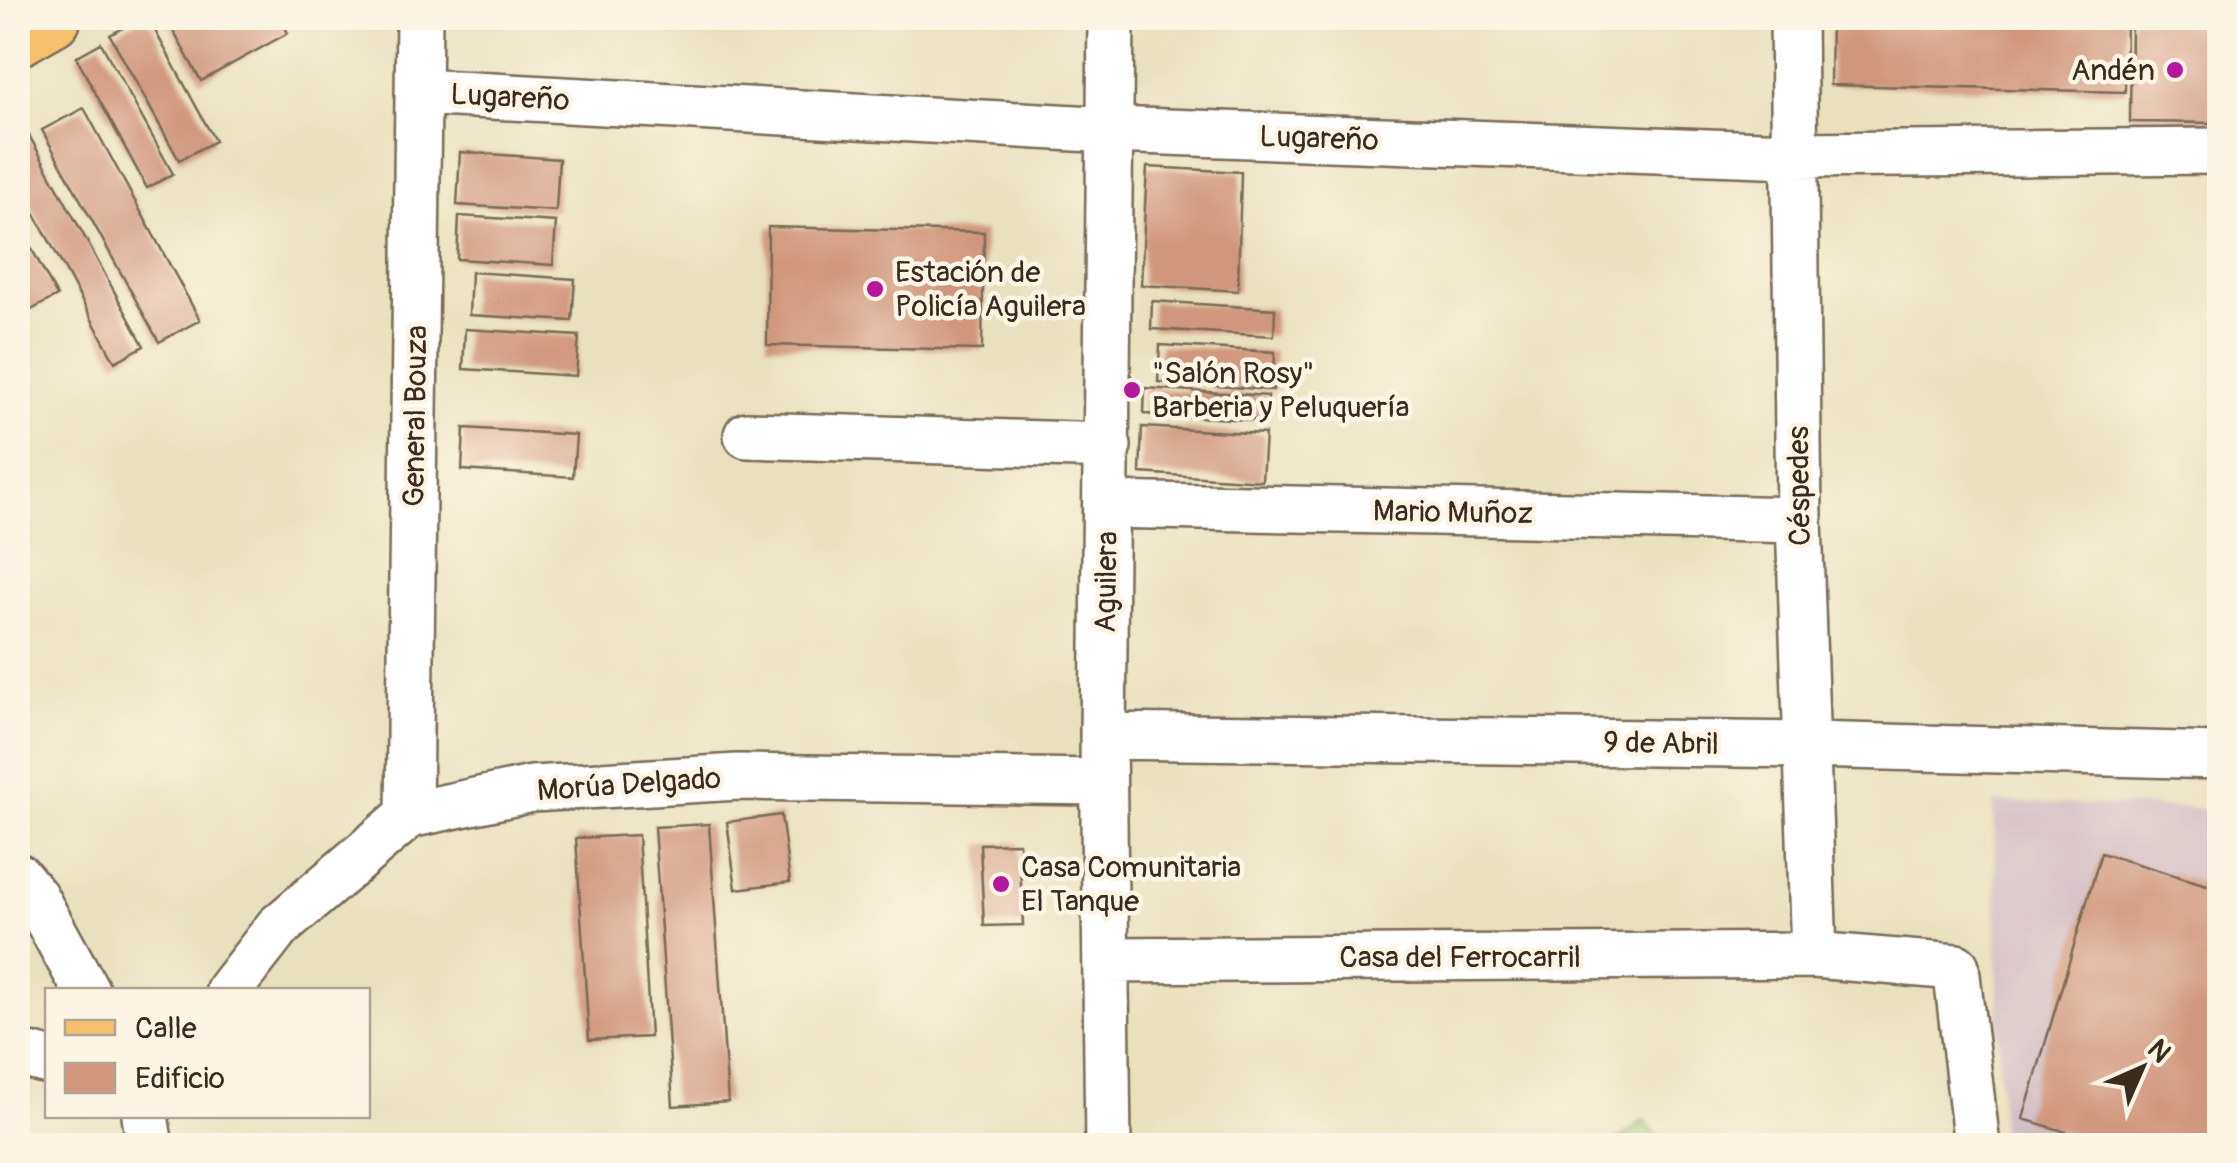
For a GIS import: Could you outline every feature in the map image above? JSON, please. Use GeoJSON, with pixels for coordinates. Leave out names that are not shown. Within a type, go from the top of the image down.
{"type":"FeatureCollection","features":[{"type":"Feature","properties":{"kind":"main road"},"geometry":{"type":"LineString","coordinates":[[18,38],[53,18]]}},
{"type":"Feature","properties":{"kind":"street","name":"General Bouza"},"geometry":{"type":"LineString","coordinates":[[409,815],[419,18]]}},
{"type":"Feature","properties":{"kind":"street","name":"Aguilera"},"geometry":{"type":"LineString","coordinates":[[1108,1146],[1102,736],[1112,130],[1110,18]]}},
{"type":"Feature","properties":{"kind":"street","name":"Céspedes"},"geometry":{"type":"LineString","coordinates":[[1792,18],[1798,520],[1810,744],[1814,955]]}},
{"type":"Feature","properties":{"kind":"street","name":"Lugareño"},"geometry":{"type":"LineString","coordinates":[[419,92],[1112,130],[1793,154],[2220,151]]}},
{"type":"Feature","properties":{"kind":"street"},"geometry":{"type":"LineString","coordinates":[[747,435],[1108,446]]}},
{"type":"Feature","properties":{"kind":"street","name":"Mario Muñoz"},"geometry":{"type":"LineString","coordinates":[[1107,505],[1798,520]]}},
{"type":"Feature","properties":{"kind":"street","name":"9 de Abril"},"geometry":{"type":"LineString","coordinates":[[1102,736],[1810,744],[2220,756]]}},
{"type":"Feature","properties":{"kind":"street","name":"Morúa Delgado"},"geometry":{"type":"LineString","coordinates":[[231,988],[278,927],[409,815],[532,789],[738,777],[1103,782]]}},
{"type":"Feature","properties":{"kind":"street"},"geometry":{"type":"LineString","coordinates":[[18,876],[35,897],[85,988]]}},
{"type":"Feature","properties":{"kind":"street","name":"Casa del Ferrocarril"},"geometry":{"type":"LineString","coordinates":[[1106,960],[1814,955],[1956,967],[1977,1146]]}},
{"type":"Feature","properties":{"kind":"street"},"geometry":{"type":"LineString","coordinates":[[18,1053],[45,1060]]}},
{"type":"Feature","properties":{"kind":"street"},"geometry":{"type":"LineString","coordinates":[[146,1118],[150,1146]]}},
{"type":"Feature","properties":{"kind":"shaded area"},"geometry":{"type":"Polygon","coordinates":[[[1994,802],[2219,809],[2219,1145],[2001,1145],[1994,802]]]}},
{"type":"Feature","properties":{"kind":"green space"},"geometry":{"type":"Polygon","coordinates":[[[1644,1120],[1665,1145],[1612,1145],[1644,1120]]]}},
{"type":"Feature","properties":{"kind":"building"},"geometry":{"type":"Polygon","coordinates":[[[148,18],[215,141],[179,160],[110,35],[148,18]]]}},
{"type":"Feature","properties":{"kind":"building"},"geometry":{"type":"Polygon","coordinates":[[[166,18],[280,18],[288,33],[201,81],[166,18]]]}},
{"type":"Feature","properties":{"kind":"building"},"geometry":{"type":"Polygon","coordinates":[[[1831,18],[2126,18],[2125,92],[1830,85],[1831,18]]]}},
{"type":"Feature","properties":{"kind":"building","name":"Andén"},"geometry":{"type":"Polygon","coordinates":[[[2131,18],[2220,18],[2220,123],[2130,122],[2131,18]]]}},
{"type":"Feature","properties":{"kind":"building"},"geometry":{"type":"Polygon","coordinates":[[[101,43],[173,174],[147,188],[76,57],[101,43]]]}},
{"type":"Feature","properties":{"kind":"building"},"geometry":{"type":"Polygon","coordinates":[[[84,108],[200,320],[159,342],[42,130],[84,108]]]}},
{"type":"Feature","properties":{"kind":"building"},"geometry":{"type":"Polygon","coordinates":[[[18,115],[144,346],[115,362],[18,183],[18,115]]]}},
{"type":"Feature","properties":{"kind":"building"},"geometry":{"type":"Polygon","coordinates":[[[460,152],[559,159],[556,211],[457,205],[460,152]]]}},
{"type":"Feature","properties":{"kind":"building"},"geometry":{"type":"Polygon","coordinates":[[[1147,167],[1241,172],[1238,291],[1141,285],[1147,167]]]}},
{"type":"Feature","properties":{"kind":"building"},"geometry":{"type":"Polygon","coordinates":[[[459,216],[556,222],[553,265],[457,259],[459,216]]]}},
{"type":"Feature","properties":{"kind":"building"},"geometry":{"type":"Polygon","coordinates":[[[18,223],[57,296],[18,317],[18,223]]]}},
{"type":"Feature","properties":{"kind":"building","name":"Estación de Policía Aguilera"},"geometry":{"type":"Polygon","coordinates":[[[768,227],[984,232],[982,350],[767,345],[768,227]]]}},
{"type":"Feature","properties":{"kind":"building"},"geometry":{"type":"Polygon","coordinates":[[[471,272],[575,279],[572,321],[469,315],[471,272]]]}},
{"type":"Feature","properties":{"kind":"building"},"geometry":{"type":"Polygon","coordinates":[[[1152,301],[1275,309],[1274,336],[1151,329],[1152,301]]]}},
{"type":"Feature","properties":{"kind":"building"},"geometry":{"type":"Polygon","coordinates":[[[465,329],[579,336],[576,376],[463,369],[465,329]]]}},
{"type":"Feature","properties":{"kind":"building"},"geometry":{"type":"Polygon","coordinates":[[[1160,345],[1275,352],[1273,390],[1158,382],[1160,345]]]}},
{"type":"Feature","properties":{"kind":"building"},"geometry":{"type":"Polygon","coordinates":[[[1145,388],[1268,396],[1267,421],[1144,414],[1145,388]]]}},
{"type":"Feature","properties":{"kind":"building"},"geometry":{"type":"Polygon","coordinates":[[[1142,427],[1265,434],[1262,481],[1140,473],[1142,427]]]}},
{"type":"Feature","properties":{"kind":"building"},"geometry":{"type":"Polygon","coordinates":[[[464,428],[576,435],[573,477],[462,470],[464,428]]]}},
{"type":"Feature","properties":{"kind":"building"},"geometry":{"type":"Polygon","coordinates":[[[781,815],[790,882],[736,889],[727,822],[781,815]]]}},
{"type":"Feature","properties":{"kind":"building"},"geometry":{"type":"Polygon","coordinates":[[[709,824],[728,1102],[673,1106],[654,827],[709,824]]]}},
{"type":"Feature","properties":{"kind":"building"},"geometry":{"type":"Polygon","coordinates":[[[638,835],[650,1037],[589,1040],[576,838],[638,835]]]}},
{"type":"Feature","properties":{"kind":"building","name":"Casa Comunitaria El Tanque"},"geometry":{"type":"Polygon","coordinates":[[[1019,843],[1023,925],[984,926],[980,844],[1019,843]]]}},
{"type":"Feature","properties":{"kind":"building"},"geometry":{"type":"Polygon","coordinates":[[[2101,853],[2220,889],[2220,1146],[2113,1146],[2023,1119],[2101,853]]]}},
{"type":"Feature","properties":{"kind":"place","name":"Andén"},"geometry":{"type":"Point","coordinates":[2175,70]}},
{"type":"Feature","properties":{"kind":"place","name":"Estación de Policía Aguilera"},"geometry":{"type":"Point","coordinates":[875,289]}},
{"type":"Feature","properties":{"kind":"place","name":"\"Salón Rosy\" Barberia y Peluquería"},"geometry":{"type":"Point","coordinates":[1132,390]}},
{"type":"Feature","properties":{"kind":"place","name":"Casa Comunitaria El Tanque"},"geometry":{"type":"Point","coordinates":[1001,884]}}]}
